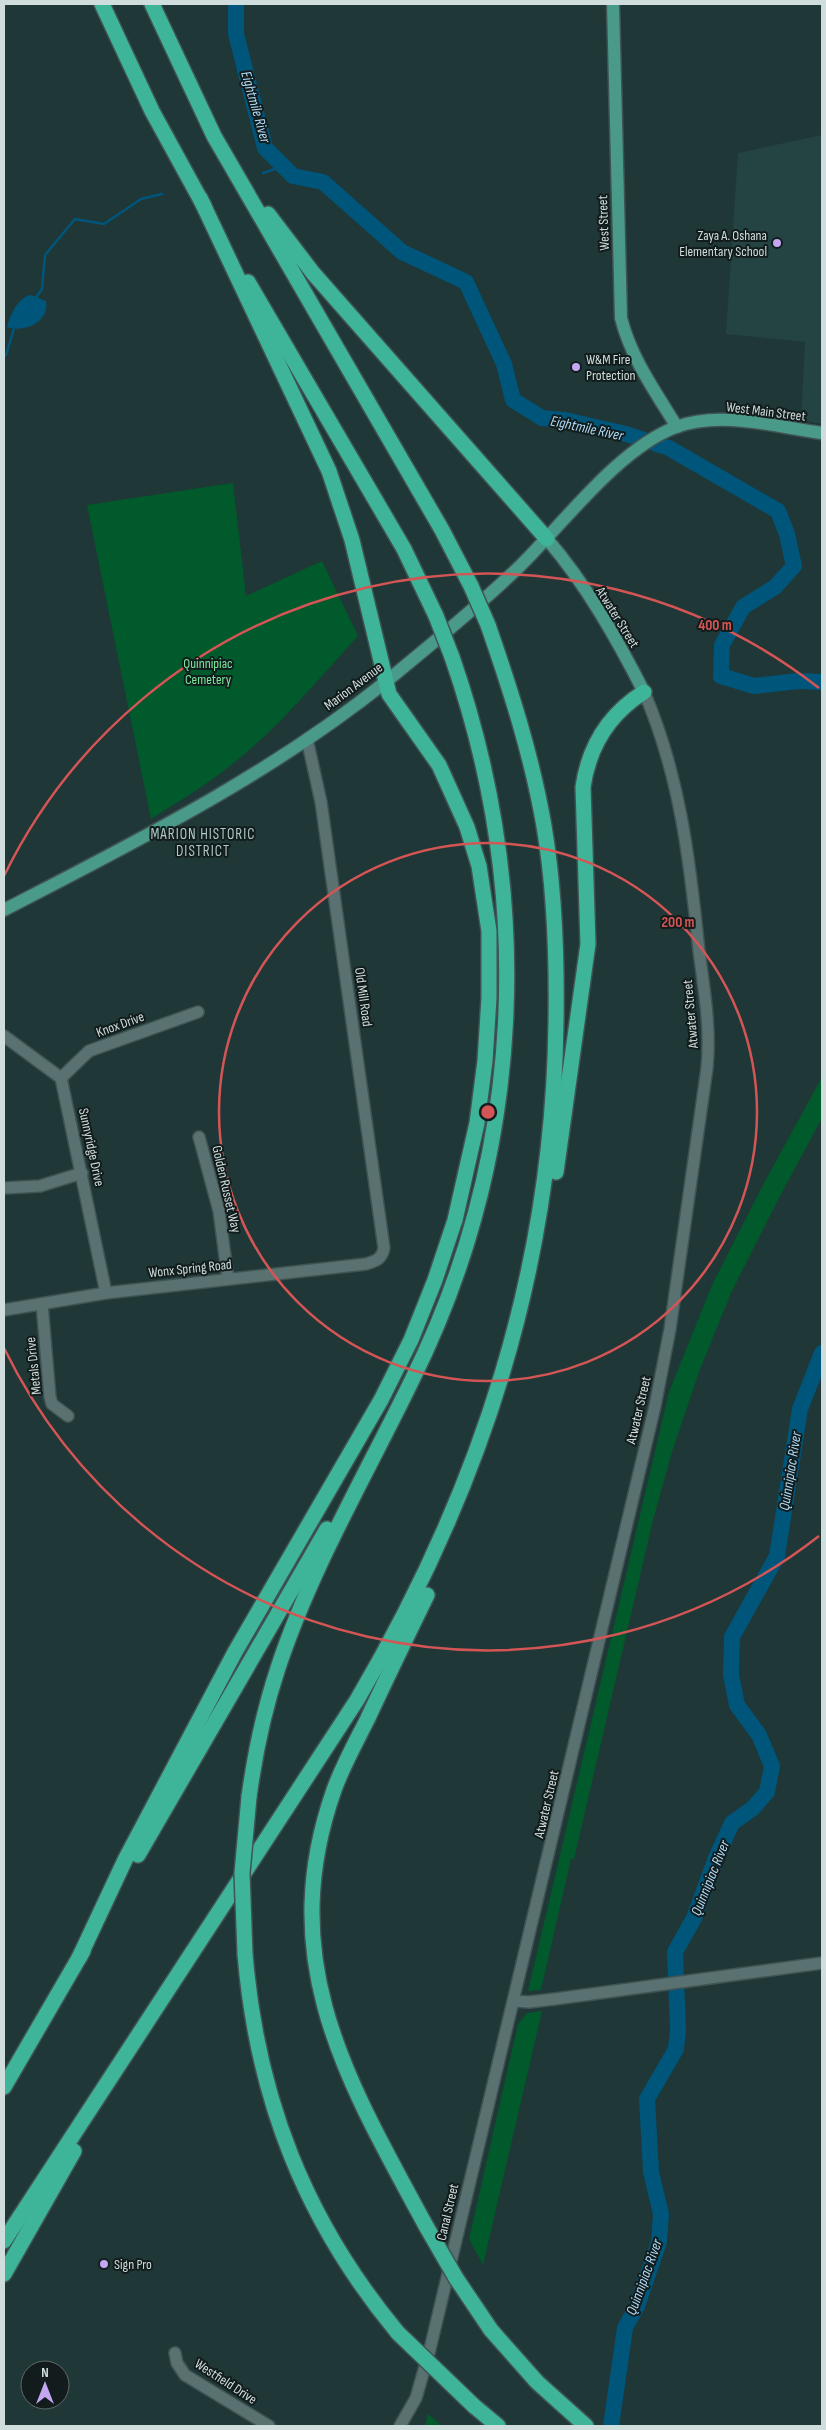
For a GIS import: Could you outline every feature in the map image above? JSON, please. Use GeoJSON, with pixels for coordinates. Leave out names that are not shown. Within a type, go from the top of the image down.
{"type":"FeatureCollection","features":[{"type":"Feature","properties":{"kind":"highway"},"geometry":{"type":"LineString","coordinates":[[102,4],[152,112],[395,534],[436,616],[468,705],[485,770],[502,866],[508,964],[504,1055],[489,1160],[463,1256],[427,1348],[317,1572],[288,1641],[263,1719],[249,1797],[242,1873],[245,1954],[250,2006],[259,2053],[269,2092],[289,2153],[314,2210],[343,2260],[398,2333],[474,2406],[498,2426]]}},
{"type":"Feature","properties":{"kind":"highway"},"geometry":{"type":"LineString","coordinates":[[152,4],[214,136],[442,530],[471,586],[488,625],[513,700],[538,793],[549,862],[556,942],[556,1050],[553,1098],[542,1196],[524,1292]]}},
{"type":"Feature","properties":{"kind":"highway"},"geometry":{"type":"LineString","coordinates":[[214,136],[296,252],[547,539]]}},
{"type":"Feature","properties":{"kind":"highway"},"geometry":{"type":"LineString","coordinates":[[79,1958],[125,1860],[235,1652],[396,1373],[435,1280],[464,1186],[477,1123],[485,1061],[490,965],[489,931],[484,887],[467,826],[449,785],[427,746],[393,702],[385,682],[352,540],[329,471],[200,198]]}},
{"type":"Feature","properties":{"kind":"highway"},"geometry":{"type":"LineString","coordinates":[[584,2424],[537,2382],[491,2330],[456,2278],[426,2226],[349,2076],[329,2026],[318,1979],[312,1926],[312,1903],[321,1833],[335,1788],[439,1569],[466,1480],[499,1388],[524,1292],[550,1208],[588,944],[584,809],[586,771],[603,729],[624,706],[644,692]]}},
{"type":"Feature","properties":{"kind":"highway"},"geometry":{"type":"LineString","coordinates":[[4,2087],[397,1409]]}},
{"type":"Feature","properties":{"kind":"highway"},"geometry":{"type":"LineString","coordinates":[[4,2242],[361,1693],[424,1578],[466,1480]]}},
{"type":"Feature","properties":{"kind":"highway"},"geometry":{"type":"LineString","coordinates":[[4,2274],[167,1991]]}},
{"type":"Feature","properties":{"kind":"main road","name":"West Street"},"geometry":{"type":"LineString","coordinates":[[613,4],[622,318],[634,355],[677,427]]}},
{"type":"Feature","properties":{"kind":"main road","name":"West Main Street"},"geometry":{"type":"LineString","coordinates":[[677,427],[696,422],[735,421],[822,434]]}},
{"type":"Feature","properties":{"kind":"main road","name":"Marion Avenue"},"geometry":{"type":"LineString","coordinates":[[4,910],[199,808],[307,739],[385,682],[491,593],[547,539],[609,474],[641,446],[677,427]]}},
{"type":"Feature","properties":{"kind":"main road","name":"Atwater Street"},"geometry":{"type":"LineString","coordinates":[[547,539],[578,581],[620,648],[644,692]]}},
{"type":"Feature","properties":{"kind":"street","name":"Atwater Street"},"geometry":{"type":"LineString","coordinates":[[514,2001],[663,1367],[707,1068],[708,1024],[683,821],[666,752],[644,692]]}},
{"type":"Feature","properties":{"kind":"street","name":"Old Mill Road"},"geometry":{"type":"LineString","coordinates":[[307,739],[321,802],[384,1248],[380,1259]]}},
{"type":"Feature","properties":{"kind":"street","name":"Knox Drive"},"geometry":{"type":"LineString","coordinates":[[61,1078],[90,1051],[198,1012]]}},
{"type":"Feature","properties":{"kind":"street"},"geometry":{"type":"LineString","coordinates":[[4,1036],[61,1078]]}},
{"type":"Feature","properties":{"kind":"street","name":"Sunnyridge Drive"},"geometry":{"type":"LineString","coordinates":[[61,1078],[106,1293]]}},
{"type":"Feature","properties":{"kind":"street","name":"Golden Russet Way"},"geometry":{"type":"LineString","coordinates":[[199,1137],[219,1211],[228,1279]]}},
{"type":"Feature","properties":{"kind":"street"},"geometry":{"type":"LineString","coordinates":[[4,1188],[40,1186],[82,1173]]}},
{"type":"Feature","properties":{"kind":"street","name":"Wonx Spring Road"},"geometry":{"type":"LineString","coordinates":[[4,1310],[106,1293],[366,1264],[380,1259]]}},
{"type":"Feature","properties":{"kind":"street","name":"Metals Drive"},"geometry":{"type":"LineString","coordinates":[[42,1304],[50,1397],[52,1404],[68,1416]]}},
{"type":"Feature","properties":{"kind":"street"},"geometry":{"type":"LineString","coordinates":[[514,2001],[529,2002],[822,1963]]}},
{"type":"Feature","properties":{"kind":"street","name":"Canal Street"},"geometry":{"type":"LineString","coordinates":[[400,2426],[416,2398],[422,2382],[514,2001]]}},
{"type":"Feature","properties":{"kind":"street","name":"Westfield Drive"},"geometry":{"type":"LineString","coordinates":[[175,2353],[178,2363],[186,2375],[268,2426]]}},
{"type":"Feature","properties":{"kind":"shaded area","name":"Zaya A. Oshana Elementary School"},"geometry":{"type":"Polygon","coordinates":[[[822,135],[822,424],[801,420],[805,342],[726,334],[738,153],[822,135]]]}},
{"type":"Feature","properties":{"kind":"green space","name":"Quinnipiac Cemetery"},"geometry":{"type":"Polygon","coordinates":[[[233,483],[246,596],[322,561],[358,636],[256,744],[210,781],[151,819],[87,505],[233,483]]]}},
{"type":"Feature","properties":{"kind":"green space"},"geometry":{"type":"Polygon","coordinates":[[[822,1077],[822,1118],[731,1293],[699,1372],[672,1452],[653,1520],[574,1859],[571,1859],[541,1990],[528,1991],[669,1392],[712,1285],[764,1183],[822,1077]]]}},
{"type":"Feature","properties":{"kind":"green space"},"geometry":{"type":"Polygon","coordinates":[[[542,2011],[483,2265],[469,2239],[518,2024],[527,2013],[542,2011]]]}},
{"type":"Feature","properties":{"kind":"green space"},"geometry":{"type":"Polygon","coordinates":[[[428,2414],[442,2426],[425,2426],[428,2414]]]}},
{"type":"Feature","properties":{"kind":"water"},"geometry":{"type":"Polygon","coordinates":[[[31,295],[46,301],[44,315],[40,320],[28,327],[7,327],[12,312],[18,303],[26,296],[31,295]]]}},
{"type":"Feature","properties":{"kind":"waterway","name":"Eightmile River"},"geometry":{"type":"LineString","coordinates":[[236,4],[236,34],[265,148],[293,176],[323,182],[402,252],[466,282],[504,364],[513,400],[542,418],[565,420],[626,434],[669,448],[778,511],[787,534],[794,566],[775,587],[743,607],[722,645],[721,676],[754,686],[798,681],[822,682]]}},
{"type":"Feature","properties":{"kind":"waterway"},"geometry":{"type":"LineString","coordinates":[[263,173],[284,166]]}},
{"type":"Feature","properties":{"kind":"waterway"},"geometry":{"type":"LineString","coordinates":[[35,299],[42,289],[45,255],[75,219],[104,224],[141,199],[162,194]]}},
{"type":"Feature","properties":{"kind":"waterway"},"geometry":{"type":"LineString","coordinates":[[4,355],[6,355],[15,325]]}},
{"type":"Feature","properties":{"kind":"waterway","name":"Quinnipiac River"},"geometry":{"type":"LineString","coordinates":[[611,2426],[625,2328],[637,2306],[659,2242],[661,2214],[651,2172],[647,2099],[676,2049],[678,2029],[675,1952],[694,1918],[716,1858],[732,1823],[753,1808],[767,1792],[772,1766],[759,1735],[737,1705],[731,1675],[732,1637],[777,1556],[800,1409],[822,1353]]}},
{"type":"Feature","properties":{"kind":"place","name":"Zaya A. Oshana Elementary School"},"geometry":{"type":"Point","coordinates":[777,243]}},
{"type":"Feature","properties":{"kind":"place","name":"W&M Fire Protection"},"geometry":{"type":"Point","coordinates":[576,367]}},
{"type":"Feature","properties":{"kind":"place","name":"Sign Pro"},"geometry":{"type":"Point","coordinates":[104,2264]}},
{"type":"Feature","properties":{"kind":"district","name":"MARION HISTORIC DISTRICT"},"geometry":{"type":"Point","coordinates":[203,842]}}]}
